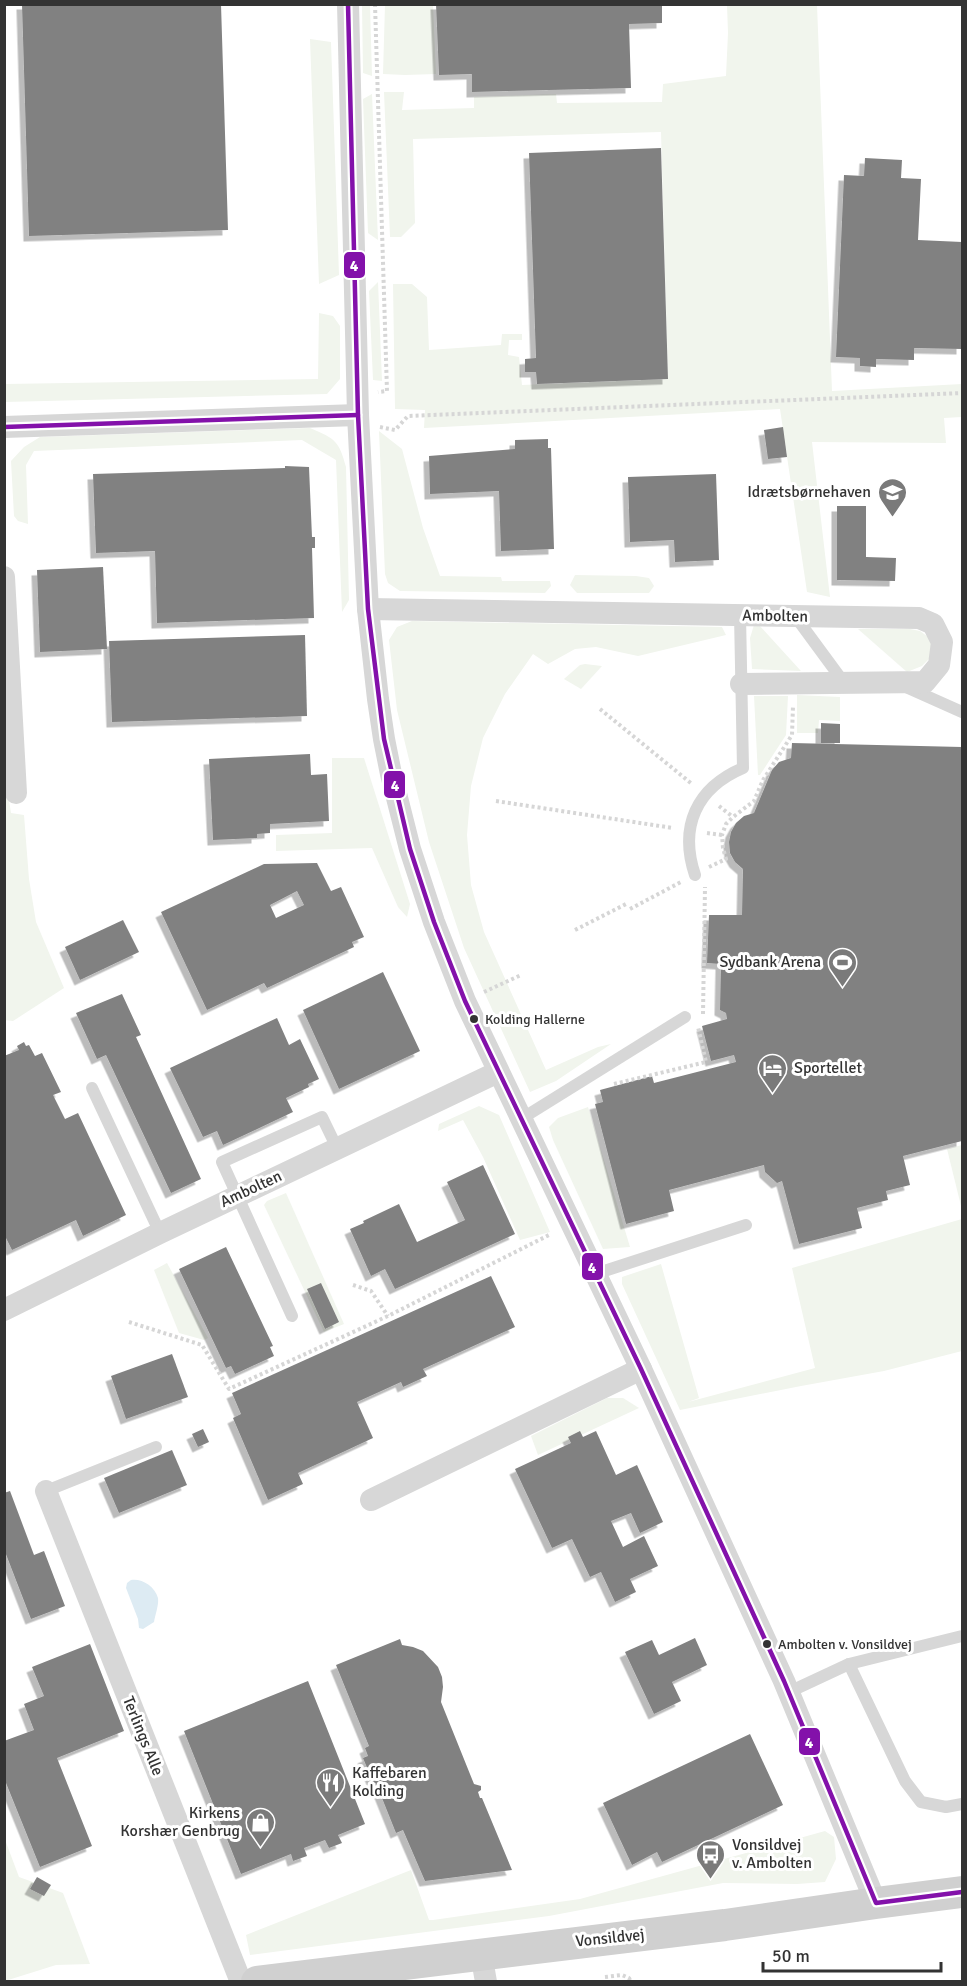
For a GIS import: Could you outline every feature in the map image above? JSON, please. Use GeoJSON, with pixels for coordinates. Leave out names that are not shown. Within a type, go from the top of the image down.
{"type":"FeatureCollection","features":[{"type":"Feature","properties":{"kind":"main road","name":"Vonsildvej"},"geometry":{"type":"LineString","coordinates":[[257,1982],[483,1967],[725,1925],[963,1892]]}},
{"type":"Feature","properties":{"kind":"street"},"geometry":{"type":"LineString","coordinates":[[348,4],[358,405],[368,609],[378,699],[391,774],[410,849],[434,922],[465,1001],[641,1369],[789,1692],[876,1903]]}},
{"type":"Feature","properties":{"kind":"street"},"geometry":{"type":"LineString","coordinates":[[4,427],[358,405]]}},
{"type":"Feature","properties":{"kind":"street"},"geometry":{"type":"LineString","coordinates":[[4,577],[8,721],[16,793]]}},
{"type":"Feature","properties":{"kind":"street","name":"Ambolten"},"geometry":{"type":"LineString","coordinates":[[368,609],[919,618],[933,624],[942,642],[939,665],[925,682],[741,684]]}},
{"type":"Feature","properties":{"kind":"street","name":"Ambolten"},"geometry":{"type":"LineString","coordinates":[[4,1310],[238,1195],[498,1072]]}},
{"type":"Feature","properties":{"kind":"street"},"geometry":{"type":"LineString","coordinates":[[371,1500],[641,1369]]}},
{"type":"Feature","properties":{"kind":"street","name":"Terlings Alle"},"geometry":{"type":"LineString","coordinates":[[46,1491],[241,1982]]}},
{"type":"Feature","properties":{"kind":"lane"},"geometry":{"type":"LineString","coordinates":[[700,872],[690,860],[688,845],[692,818],[705,794],[728,774],[743,768],[740,615]]}},
{"type":"Feature","properties":{"kind":"lane"},"geometry":{"type":"LineString","coordinates":[[795,616],[845,684]]}},
{"type":"Feature","properties":{"kind":"lane"},"geometry":{"type":"LineString","coordinates":[[897,683],[963,712]]}},
{"type":"Feature","properties":{"kind":"lane"},"geometry":{"type":"LineString","coordinates":[[521,1119],[685,1017]]}},
{"type":"Feature","properties":{"kind":"lane"},"geometry":{"type":"LineString","coordinates":[[93,1088],[160,1233]]}},
{"type":"Feature","properties":{"kind":"lane"},"geometry":{"type":"LineString","coordinates":[[292,1316],[222,1162],[322,1117],[337,1148]]}},
{"type":"Feature","properties":{"kind":"lane"},"geometry":{"type":"LineString","coordinates":[[595,1274],[746,1225]]}},
{"type":"Feature","properties":{"kind":"lane"},"geometry":{"type":"LineString","coordinates":[[46,1491],[156,1447]]}},
{"type":"Feature","properties":{"kind":"lane"},"geometry":{"type":"LineString","coordinates":[[789,1692],[849,1664],[963,1636]]}},
{"type":"Feature","properties":{"kind":"lane"},"geometry":{"type":"LineString","coordinates":[[849,1664],[905,1780],[921,1802],[946,1807],[963,1804]]}},
{"type":"Feature","properties":{"kind":"path"},"geometry":{"type":"LineString","coordinates":[[375,4],[387,391],[358,405],[381,427],[395,430],[408,416],[963,393]]}},
{"type":"Feature","properties":{"kind":"path"},"geometry":{"type":"LineString","coordinates":[[630,909],[726,859],[722,835],[726,824],[754,801],[763,780],[792,735],[793,684]]}},
{"type":"Feature","properties":{"kind":"path"},"geometry":{"type":"LineString","coordinates":[[600,709],[733,817]]}},
{"type":"Feature","properties":{"kind":"path"},"geometry":{"type":"LineString","coordinates":[[496,801],[722,835]]}},
{"type":"Feature","properties":{"kind":"path"},"geometry":{"type":"LineString","coordinates":[[611,1085],[706,1062],[698,1027],[704,1011],[700,872]]}},
{"type":"Feature","properties":{"kind":"path"},"geometry":{"type":"LineString","coordinates":[[575,930],[628,903]]}},
{"type":"Feature","properties":{"kind":"path"},"geometry":{"type":"LineString","coordinates":[[465,1001],[521,975]]}},
{"type":"Feature","properties":{"kind":"path"},"geometry":{"type":"LineString","coordinates":[[129,1322],[202,1345],[229,1389],[388,1316],[571,1224]]}},
{"type":"Feature","properties":{"kind":"path"},"geometry":{"type":"LineString","coordinates":[[353,1285],[371,1291],[388,1316]]}},
{"type":"Feature","properties":{"kind":"path"},"geometry":{"type":"LineString","coordinates":[[605,1977],[622,1976],[629,1978],[631,1982]]}},
{"type":"Feature","properties":{"kind":"shaded area"},"geometry":{"type":"Polygon","coordinates":[[[362,5],[370,5],[372,76],[363,73],[362,5]]]}},
{"type":"Feature","properties":{"kind":"shaded area"},"geometry":{"type":"Polygon","coordinates":[[[385,5],[433,5],[436,74],[383,74],[385,5]]]}},
{"type":"Feature","properties":{"kind":"shaded area"},"geometry":{"type":"Polygon","coordinates":[[[727,5],[817,5],[832,391],[962,384],[962,417],[944,418],[946,443],[812,442],[830,597],[807,592],[780,409],[424,428],[425,410],[395,409],[393,284],[412,284],[427,297],[429,350],[501,345],[502,334],[522,334],[522,340],[509,340],[508,355],[519,357],[522,385],[668,379],[661,132],[413,139],[415,223],[401,237],[390,237],[384,92],[404,92],[402,110],[474,108],[474,97],[556,94],[557,103],[662,102],[663,84],[726,76],[727,5]]]}},
{"type":"Feature","properties":{"kind":"shaded area"},"geometry":{"type":"Polygon","coordinates":[[[310,39],[331,42],[339,275],[319,284],[310,39]]]}},
{"type":"Feature","properties":{"kind":"shaded area"},"geometry":{"type":"Polygon","coordinates":[[[372,94],[378,240],[368,233],[363,99],[372,94]]]}},
{"type":"Feature","properties":{"kind":"shaded area"},"geometry":{"type":"Polygon","coordinates":[[[378,282],[382,381],[373,380],[369,291],[378,282]]]}},
{"type":"Feature","properties":{"kind":"shaded area"},"geometry":{"type":"Polygon","coordinates":[[[319,313],[333,316],[340,326],[340,379],[327,394],[5,402],[5,384],[318,379],[319,313]]]}},
{"type":"Feature","properties":{"kind":"shaded area"},"geometry":{"type":"Polygon","coordinates":[[[310,428],[335,442],[341,451],[346,467],[349,600],[342,612],[336,460],[302,440],[34,451],[26,465],[28,524],[18,521],[14,516],[11,461],[24,447],[40,437],[310,428]]]}},
{"type":"Feature","properties":{"kind":"shaded area"},"geometry":{"type":"Polygon","coordinates":[[[379,431],[402,449],[423,528],[440,576],[501,577],[502,581],[550,581],[551,586],[545,593],[400,591],[388,583],[385,574],[379,431]]]}},
{"type":"Feature","properties":{"kind":"shaded area"},"geometry":{"type":"Polygon","coordinates":[[[575,575],[636,576],[649,578],[654,586],[649,593],[577,593],[570,585],[575,575]]]}},
{"type":"Feature","properties":{"kind":"shaded area"},"geometry":{"type":"Polygon","coordinates":[[[412,621],[722,627],[726,635],[638,656],[596,647],[575,649],[548,664],[533,654],[505,694],[483,738],[471,786],[467,835],[471,885],[484,932],[546,1070],[598,1047],[611,1044],[556,1081],[530,1092],[464,948],[429,842],[397,710],[389,640],[397,627],[412,621]]]}},
{"type":"Feature","properties":{"kind":"shaded area"},"geometry":{"type":"Polygon","coordinates":[[[754,625],[759,625],[801,671],[752,669],[750,638],[754,625]]]}},
{"type":"Feature","properties":{"kind":"shaded area"},"geometry":{"type":"Polygon","coordinates":[[[858,629],[920,631],[935,642],[935,653],[922,666],[907,672],[858,629]]]}},
{"type":"Feature","properties":{"kind":"shaded area"},"geometry":{"type":"Polygon","coordinates":[[[580,665],[602,666],[581,689],[564,679],[580,665]]]}},
{"type":"Feature","properties":{"kind":"shaded area"},"geometry":{"type":"Polygon","coordinates":[[[797,695],[840,697],[840,721],[819,720],[818,733],[797,733],[797,695]]]}},
{"type":"Feature","properties":{"kind":"shaded area"},"geometry":{"type":"Polygon","coordinates":[[[754,696],[788,696],[786,735],[760,775],[758,775],[754,696]]]}},
{"type":"Feature","properties":{"kind":"shaded area"},"geometry":{"type":"Polygon","coordinates":[[[332,758],[364,758],[410,904],[407,917],[398,907],[372,848],[276,851],[276,835],[332,833],[332,758]]]}},
{"type":"Feature","properties":{"kind":"shaded area"},"geometry":{"type":"Polygon","coordinates":[[[4,769],[11,813],[24,815],[29,879],[36,922],[64,988],[13,1021],[4,1020],[4,769]]]}},
{"type":"Feature","properties":{"kind":"shaded area"},"geometry":{"type":"Polygon","coordinates":[[[479,1106],[499,1115],[550,1232],[520,1240],[483,1157],[463,1120],[438,1131],[439,1124],[479,1106]]]}},
{"type":"Feature","properties":{"kind":"shaded area"},"geometry":{"type":"Polygon","coordinates":[[[588,1107],[630,1247],[603,1249],[549,1127],[558,1118],[588,1107]]]}},
{"type":"Feature","properties":{"kind":"shaded area"},"geometry":{"type":"Polygon","coordinates":[[[962,1145],[962,1210],[947,1149],[962,1145]]]}},
{"type":"Feature","properties":{"kind":"shaded area"},"geometry":{"type":"Polygon","coordinates":[[[286,1193],[344,1324],[324,1332],[264,1205],[267,1201],[286,1193]]]}},
{"type":"Feature","properties":{"kind":"shaded area"},"geometry":{"type":"Polygon","coordinates":[[[962,1219],[962,1351],[884,1371],[680,1410],[622,1284],[622,1277],[661,1264],[699,1398],[688,1402],[815,1368],[792,1268],[962,1219]]]}},
{"type":"Feature","properties":{"kind":"shaded area"},"geometry":{"type":"Polygon","coordinates":[[[167,1263],[208,1338],[204,1340],[179,1333],[154,1270],[167,1263]]]}},
{"type":"Feature","properties":{"kind":"shaded area"},"geometry":{"type":"Polygon","coordinates":[[[607,1398],[623,1398],[639,1408],[538,1455],[531,1436],[607,1398]]]}},
{"type":"Feature","properties":{"kind":"shaded area"},"geometry":{"type":"Polygon","coordinates":[[[131,1580],[139,1580],[147,1584],[158,1598],[154,1622],[143,1629],[139,1628],[138,1619],[126,1588],[127,1583],[131,1580]]]}},
{"type":"Feature","properties":{"kind":"shaded area"},"geometry":{"type":"Polygon","coordinates":[[[825,1831],[834,1837],[836,1859],[825,1882],[723,1883],[549,1916],[250,1955],[246,1935],[411,1870],[429,1920],[433,1920],[580,1899],[825,1831]]]}},
{"type":"Feature","properties":{"kind":"shaded area"},"geometry":{"type":"Polygon","coordinates":[[[4,1837],[19,1877],[63,1893],[90,1964],[56,1965],[5,1981],[4,1837]]]}},
{"type":"Feature","properties":{"kind":"building"},"geometry":{"type":"Polygon","coordinates":[[[22,4],[221,4],[228,230],[29,236],[22,4]]]}},
{"type":"Feature","properties":{"kind":"building"},"geometry":{"type":"Polygon","coordinates":[[[436,4],[662,4],[662,23],[629,24],[631,88],[472,92],[472,74],[439,75],[436,4]]]}},
{"type":"Feature","properties":{"kind":"building"},"geometry":{"type":"Polygon","coordinates":[[[661,148],[668,379],[537,384],[536,372],[525,372],[525,359],[536,358],[529,153],[661,148]]]}},
{"type":"Feature","properties":{"kind":"building"},"geometry":{"type":"Polygon","coordinates":[[[865,158],[902,160],[901,178],[921,179],[918,240],[962,242],[962,349],[914,348],[914,360],[876,359],[876,367],[860,366],[860,358],[836,357],[844,175],[864,176],[865,158]]]}},
{"type":"Feature","properties":{"kind":"building"},"geometry":{"type":"Polygon","coordinates":[[[783,427],[787,457],[768,459],[764,430],[783,427]]]}},
{"type":"Feature","properties":{"kind":"building"},"geometry":{"type":"Polygon","coordinates":[[[548,439],[548,448],[551,448],[554,549],[501,551],[499,491],[430,494],[429,456],[515,449],[515,440],[548,439]]]}},
{"type":"Feature","properties":{"kind":"building"},"geometry":{"type":"Polygon","coordinates":[[[285,466],[309,467],[312,537],[315,537],[315,548],[312,548],[314,618],[157,623],[155,551],[96,553],[93,474],[285,468],[285,466]]]}},
{"type":"Feature","properties":{"kind":"building"},"geometry":{"type":"Polygon","coordinates":[[[716,474],[719,560],[675,562],[674,540],[630,542],[628,477],[716,474]]]}},
{"type":"Feature","properties":{"kind":"building"},"geometry":{"type":"Polygon","coordinates":[[[837,506],[866,506],[866,557],[896,558],[895,581],[837,580],[837,506]]]}},
{"type":"Feature","properties":{"kind":"building"},"geometry":{"type":"Polygon","coordinates":[[[103,567],[107,649],[40,652],[37,570],[103,567]]]}},
{"type":"Feature","properties":{"kind":"building"},"geometry":{"type":"Polygon","coordinates":[[[305,635],[307,716],[112,722],[109,641],[305,635]]]}},
{"type":"Feature","properties":{"kind":"building"},"geometry":{"type":"Polygon","coordinates":[[[821,723],[840,724],[840,743],[821,743],[821,723]]]}},
{"type":"Feature","properties":{"kind":"building","name":"Sydbank Arena"},"geometry":{"type":"Polygon","coordinates":[[[792,743],[962,747],[962,1141],[903,1156],[910,1185],[886,1191],[888,1200],[857,1208],[862,1228],[799,1244],[782,1181],[777,1183],[765,1172],[764,1165],[669,1190],[674,1211],[626,1224],[595,1104],[603,1102],[600,1090],[652,1076],[654,1083],[736,1062],[734,1055],[711,1061],[702,1026],[727,1019],[726,1013],[720,1010],[721,964],[707,963],[709,915],[742,915],[743,869],[730,853],[731,832],[744,816],[754,813],[772,770],[779,762],[791,758],[792,743]]]}},
{"type":"Feature","properties":{"kind":"building"},"geometry":{"type":"Polygon","coordinates":[[[310,754],[311,775],[327,774],[329,821],[270,824],[270,833],[257,834],[257,838],[213,840],[209,759],[310,754]]]}},
{"type":"Feature","properties":{"kind":"building"},"geometry":{"type":"Polygon","coordinates":[[[317,863],[331,891],[341,887],[364,937],[352,942],[354,947],[267,988],[264,983],[207,1010],[161,912],[264,864],[317,863]],[[297,891],[270,905],[276,918],[304,905],[297,891]]]}},
{"type":"Feature","properties":{"kind":"building"},"geometry":{"type":"Polygon","coordinates":[[[123,920],[139,952],[80,980],[65,947],[123,920]]]}},
{"type":"Feature","properties":{"kind":"building"},"geometry":{"type":"Polygon","coordinates":[[[383,972],[420,1051],[339,1089],[303,1010],[383,972]]]}},
{"type":"Feature","properties":{"kind":"building"},"geometry":{"type":"Polygon","coordinates":[[[122,994],[141,1035],[136,1037],[201,1179],[171,1193],[106,1055],[97,1059],[76,1013],[122,994]]]}},
{"type":"Feature","properties":{"kind":"building"},"geometry":{"type":"Polygon","coordinates":[[[277,1018],[289,1045],[300,1039],[319,1079],[308,1084],[309,1087],[286,1098],[293,1112],[223,1145],[217,1131],[203,1137],[170,1068],[277,1018]]]}},
{"type":"Feature","properties":{"kind":"building"},"geometry":{"type":"Polygon","coordinates":[[[24,1042],[26,1046],[29,1045],[35,1056],[42,1053],[61,1092],[53,1095],[65,1119],[78,1113],[126,1215],[83,1236],[76,1220],[12,1250],[4,1234],[4,1056],[19,1050],[17,1046],[24,1042]]]}},
{"type":"Feature","properties":{"kind":"building"},"geometry":{"type":"Polygon","coordinates":[[[483,1165],[515,1234],[395,1289],[385,1269],[371,1276],[350,1229],[399,1204],[417,1242],[465,1220],[447,1182],[483,1165]]]}},
{"type":"Feature","properties":{"kind":"building"},"geometry":{"type":"Polygon","coordinates":[[[226,1247],[273,1346],[270,1347],[274,1356],[235,1374],[231,1366],[226,1368],[179,1269],[226,1247]]]}},
{"type":"Feature","properties":{"kind":"building"},"geometry":{"type":"Polygon","coordinates":[[[491,1276],[515,1327],[423,1369],[427,1376],[403,1387],[401,1382],[357,1402],[373,1438],[298,1473],[303,1484],[268,1500],[233,1418],[241,1414],[232,1393],[491,1276]]]}},
{"type":"Feature","properties":{"kind":"building"},"geometry":{"type":"Polygon","coordinates":[[[321,1283],[339,1322],[325,1329],[307,1289],[321,1283]]]}},
{"type":"Feature","properties":{"kind":"building"},"geometry":{"type":"Polygon","coordinates":[[[172,1354],[188,1397],[126,1419],[111,1376],[172,1354]]]}},
{"type":"Feature","properties":{"kind":"building"},"geometry":{"type":"Polygon","coordinates":[[[203,1429],[209,1442],[198,1447],[192,1434],[203,1429]]]}},
{"type":"Feature","properties":{"kind":"building"},"geometry":{"type":"Polygon","coordinates":[[[580,1431],[583,1437],[596,1431],[616,1475],[637,1465],[663,1522],[640,1533],[631,1513],[611,1521],[623,1547],[644,1536],[658,1566],[630,1579],[636,1592],[615,1602],[601,1572],[590,1577],[572,1539],[552,1548],[515,1469],[571,1443],[568,1437],[580,1431]]]}},
{"type":"Feature","properties":{"kind":"building"},"geometry":{"type":"Polygon","coordinates":[[[172,1450],[187,1485],[119,1513],[104,1478],[172,1450]]]}},
{"type":"Feature","properties":{"kind":"building"},"geometry":{"type":"Polygon","coordinates":[[[10,1491],[34,1555],[44,1551],[65,1606],[31,1619],[4,1549],[4,1493],[10,1491]]]}},
{"type":"Feature","properties":{"kind":"building"},"geometry":{"type":"Polygon","coordinates":[[[695,1638],[707,1665],[672,1682],[681,1701],[654,1714],[625,1652],[652,1640],[659,1655],[695,1638]]]}},
{"type":"Feature","properties":{"kind":"building"},"geometry":{"type":"Polygon","coordinates":[[[400,1639],[402,1645],[423,1651],[438,1667],[443,1687],[441,1702],[474,1784],[481,1786],[478,1792],[480,1798],[482,1798],[512,1870],[425,1881],[403,1830],[396,1833],[376,1783],[374,1784],[363,1758],[368,1756],[365,1748],[369,1746],[336,1665],[400,1639]]]}},
{"type":"Feature","properties":{"kind":"building"},"geometry":{"type":"Polygon","coordinates":[[[90,1644],[124,1731],[57,1758],[92,1846],[40,1867],[4,1778],[4,1741],[34,1730],[24,1704],[44,1696],[32,1667],[90,1644]]]}},
{"type":"Feature","properties":{"kind":"building"},"geometry":{"type":"Polygon","coordinates":[[[308,1681],[365,1824],[338,1835],[342,1843],[329,1848],[325,1840],[304,1848],[307,1856],[293,1861],[291,1854],[241,1874],[184,1731],[308,1681]]]}},
{"type":"Feature","properties":{"kind":"building"},"geometry":{"type":"Polygon","coordinates":[[[750,1734],[783,1805],[662,1862],[657,1852],[632,1865],[603,1803],[750,1734]]]}},
{"type":"Feature","properties":{"kind":"building"},"geometry":{"type":"Polygon","coordinates":[[[37,1877],[51,1885],[44,1896],[30,1889],[37,1877]]]}},
{"type":"Feature","properties":{"kind":"transit line","name":"4"},"geometry":{"type":"LineString","coordinates":[[348,4],[358,415],[368,609],[384,739],[410,849],[434,922],[465,1001],[641,1369],[784,1681],[876,1903],[962,1892]]}},
{"type":"Feature","properties":{"kind":"transit line","name":"4"},"geometry":{"type":"LineString","coordinates":[[4,427],[358,415]]}},
{"type":"Feature","properties":{"kind":"place","name":"Idrætsbørnehaven"},"geometry":{"type":"Point","coordinates":[892,518]}},
{"type":"Feature","properties":{"kind":"place","name":"Sydbank Arena"},"geometry":{"type":"Point","coordinates":[842,988]}},
{"type":"Feature","properties":{"kind":"place","name":"Kolding Hallerne"},"geometry":{"type":"Point","coordinates":[474,1019]}},
{"type":"Feature","properties":{"kind":"place","name":"Sportellet"},"geometry":{"type":"Point","coordinates":[773,1094]}},
{"type":"Feature","properties":{"kind":"place","name":"Ambolten v. Vonsildvej"},"geometry":{"type":"Point","coordinates":[767,1644]}},
{"type":"Feature","properties":{"kind":"place","name":"Kaffebaren Kolding"},"geometry":{"type":"Point","coordinates":[331,1808]}},
{"type":"Feature","properties":{"kind":"place","name":"Kirkens Korshær Genbrug"},"geometry":{"type":"Point","coordinates":[261,1848]}},
{"type":"Feature","properties":{"kind":"place","name":"Vonsildvej v. Ambolten"},"geometry":{"type":"Point","coordinates":[711,1880]}}]}
